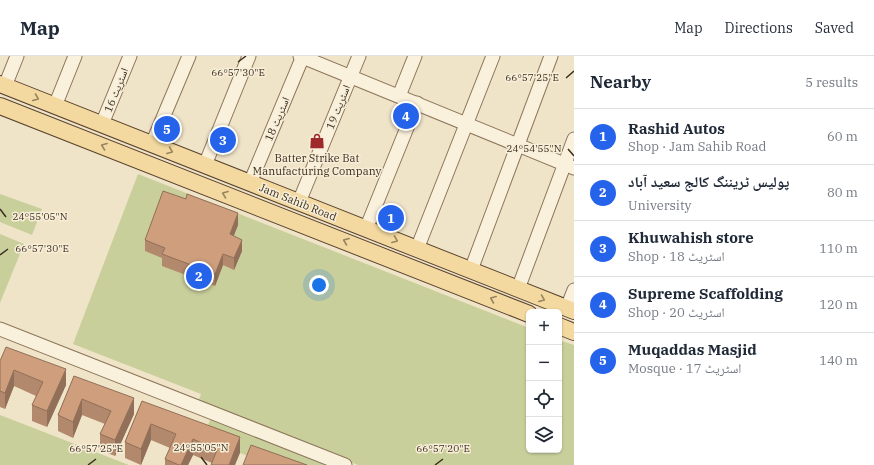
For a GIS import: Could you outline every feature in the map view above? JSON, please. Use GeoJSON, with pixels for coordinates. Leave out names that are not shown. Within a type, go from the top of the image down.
{"type":"FeatureCollection","features":[{"type":"Feature","properties":{"kind":"main road","name":"Jam Sahib Road"},"geometry":{"type":"LineString","coordinates":[[2,85],[570,310]]}},
{"type":"Feature","properties":{"kind":"main road","name":"Jam Sahib Road"},"geometry":{"type":"LineString","coordinates":[[0,106],[526,313]]}},
{"type":"Feature","properties":{"kind":"main road"},"geometry":{"type":"LineString","coordinates":[[562,327],[574,332]]}},
{"type":"Feature","properties":{"kind":"street"},"geometry":{"type":"LineString","coordinates":[[2,85],[17,56]]}},
{"type":"Feature","properties":{"kind":"street"},"geometry":{"type":"LineString","coordinates":[[55,106],[75,56]]}},
{"type":"Feature","properties":{"kind":"street","name":"اسٹریٹ 16"},"geometry":{"type":"LineString","coordinates":[[102,124],[130,56]]}},
{"type":"Feature","properties":{"kind":"street"},"geometry":{"type":"LineString","coordinates":[[152,144],[189,56]]}},
{"type":"Feature","properties":{"kind":"street"},"geometry":{"type":"LineString","coordinates":[[205,165],[249,56]]}},
{"type":"Feature","properties":{"kind":"street"},"geometry":{"type":"LineString","coordinates":[[302,56],[569,166]]}},
{"type":"Feature","properties":{"kind":"street","name":"اسٹریٹ 18"},"geometry":{"type":"LineString","coordinates":[[250,183],[302,56]]}},
{"type":"Feature","properties":{"kind":"street","name":"اسٹریٹ 19"},"geometry":{"type":"LineString","coordinates":[[299,202],[359,56]]}},
{"type":"Feature","properties":{"kind":"street"},"geometry":{"type":"LineString","coordinates":[[399,96],[415,56]]}},
{"type":"Feature","properties":{"kind":"street"},"geometry":{"type":"LineString","coordinates":[[417,249],[493,56]]}},
{"type":"Feature","properties":{"kind":"street"},"geometry":{"type":"LineString","coordinates":[[471,270],[551,56]]}},
{"type":"Feature","properties":{"kind":"street"},"geometry":{"type":"LineString","coordinates":[[366,229],[417,103]]}},
{"type":"Feature","properties":{"kind":"street"},"geometry":{"type":"LineString","coordinates":[[518,289],[569,166],[574,139]]}},
{"type":"Feature","properties":{"kind":"street"},"geometry":{"type":"LineString","coordinates":[[570,310],[574,290]]}},
{"type":"Feature","properties":{"kind":"street"},"geometry":{"type":"LineString","coordinates":[[0,329],[345,465]]}},
{"type":"Feature","properties":{"kind":"green space"},"geometry":{"type":"Polygon","coordinates":[[[138,174],[526,327],[526,453],[562,453],[562,341],[574,345],[574,465],[358,465],[198,402],[201,394],[73,344],[138,174]]]}},
{"type":"Feature","properties":{"kind":"green space"},"geometry":{"type":"Polygon","coordinates":[[[0,194],[42,209],[32,235],[0,222],[0,194]]]}},
{"type":"Feature","properties":{"kind":"green space"},"geometry":{"type":"Polygon","coordinates":[[[0,234],[24,244],[0,303],[0,234]]]}},
{"type":"Feature","properties":{"kind":"green space"},"geometry":{"type":"Polygon","coordinates":[[[0,415],[129,465],[0,465],[0,415]]]}},
{"type":"Feature","properties":{"kind":"green space"},"geometry":{"type":"Polygon","coordinates":[[[211,418],[329,465],[271,465],[202,438],[211,418]]]}},
{"type":"Feature","properties":{"kind":"building"},"geometry":{"type":"Polygon","coordinates":[[[163,191],[186,199],[187,194],[238,213],[230,234],[242,240],[234,258],[223,254],[215,274],[162,254],[165,248],[145,240],[163,191]]]}},
{"type":"Feature","properties":{"kind":"building"},"geometry":{"type":"Polygon","coordinates":[[[6,347],[66,369],[47,411],[32,405],[43,382],[14,370],[5,393],[0,391],[0,361],[6,347]]]}},
{"type":"Feature","properties":{"kind":"building"},"geometry":{"type":"Polygon","coordinates":[[[74,376],[134,398],[115,440],[100,434],[111,411],[82,399],[73,422],[58,415],[74,376]]]}},
{"type":"Feature","properties":{"kind":"building"},"geometry":{"type":"Polygon","coordinates":[[[142,401],[240,437],[229,465],[211,465],[217,450],[193,439],[181,465],[165,459],[176,434],[151,424],[141,449],[125,442],[142,401]]]}},
{"type":"Feature","properties":{"kind":"building"},"geometry":{"type":"Polygon","coordinates":[[[251,445],[307,465],[243,465],[251,445]]]}},
{"type":"Feature","properties":{"kind":"place","name":"Supreme Scaffolding"},"geometry":{"type":"Point","coordinates":[406,116]}},
{"type":"Feature","properties":{"kind":"place","name":"Muqaddas Masjid"},"geometry":{"type":"Point","coordinates":[167,129]}},
{"type":"Feature","properties":{"kind":"place","name":"Khuwahish store"},"geometry":{"type":"Point","coordinates":[223,140]}},
{"type":"Feature","properties":{"kind":"place","name":"Batter Strike Bat Manufacturing Company"},"geometry":{"type":"Point","coordinates":[317,141]}},
{"type":"Feature","properties":{"kind":"place","name":"Rashid Autos"},"geometry":{"type":"Point","coordinates":[391,218]}},
{"type":"Feature","properties":{"kind":"place","name":"پولیس ٹریننگ کالج سعید آباد"},"geometry":{"type":"Point","coordinates":[199,276]}}]}
